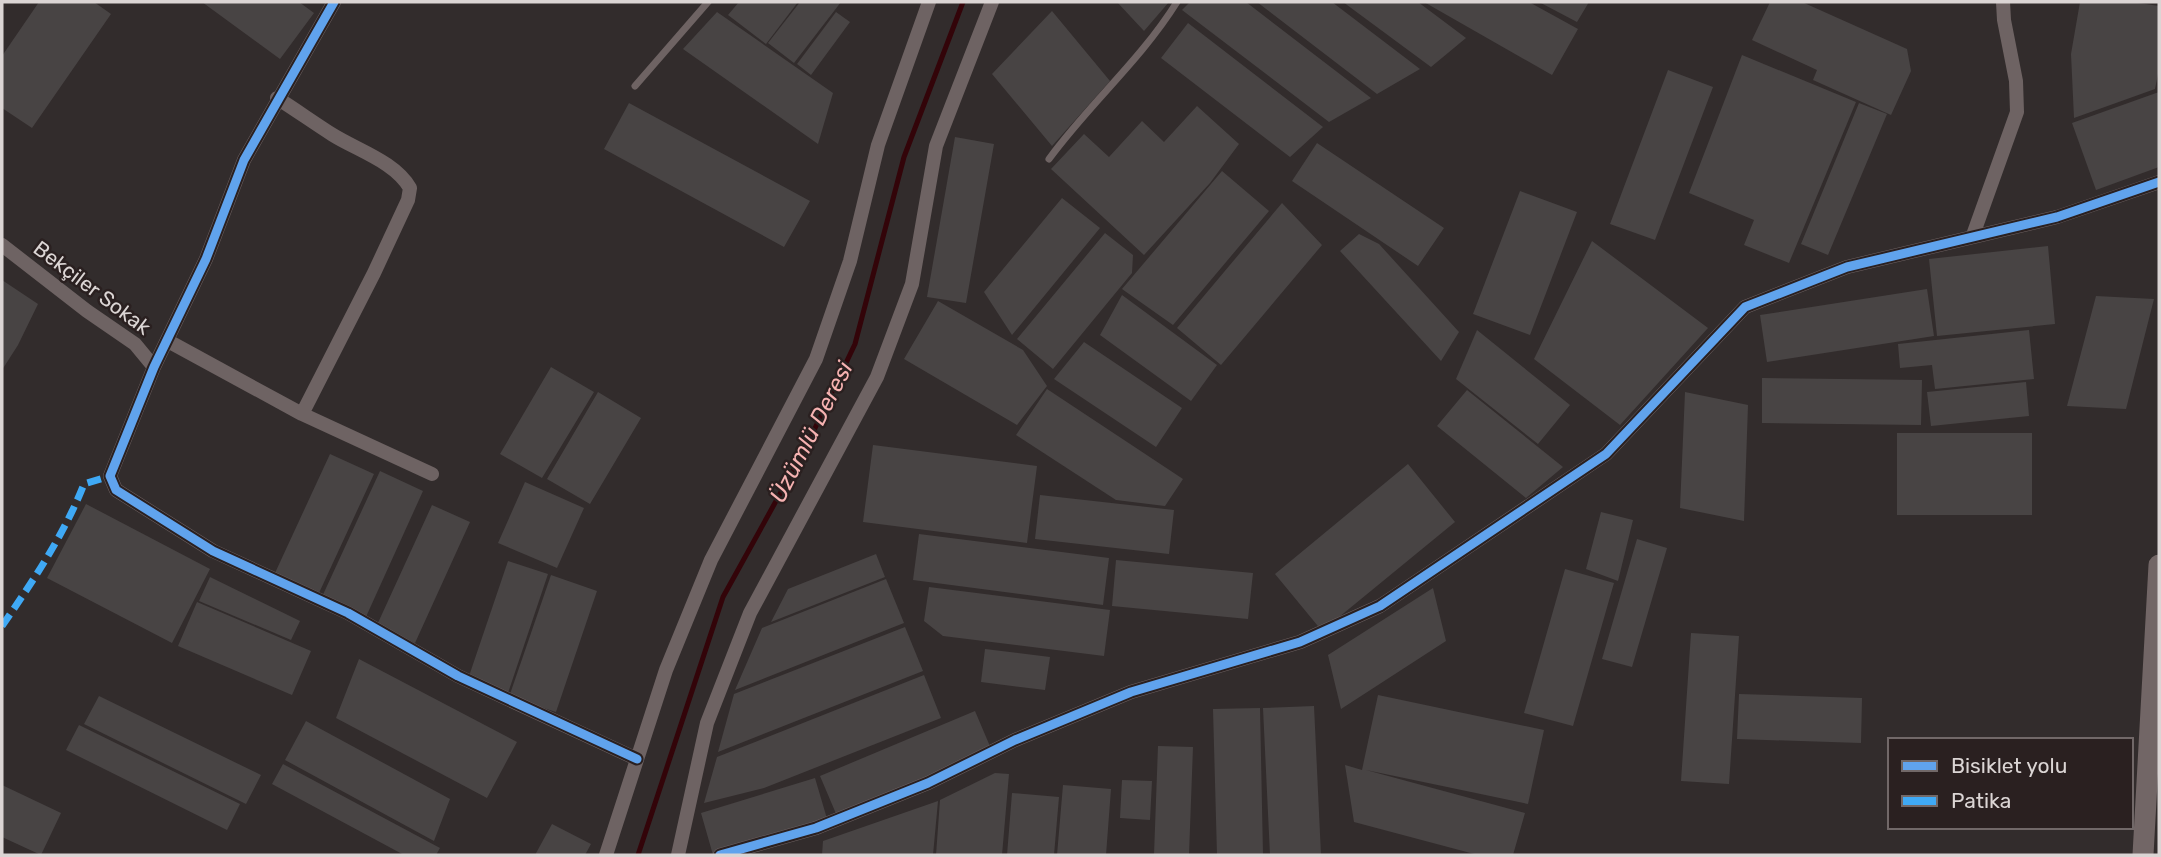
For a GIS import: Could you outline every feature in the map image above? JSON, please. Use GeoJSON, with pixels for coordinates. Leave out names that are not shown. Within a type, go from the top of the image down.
{"type":"FeatureCollection","features":[{"type":"Feature","properties":{"kind":"street"},"geometry":{"type":"LineString","coordinates":[[334,2],[244,160],[206,259],[154,367],[110,476],[116,490],[213,551],[348,612],[458,677],[637,759]]}},
{"type":"Feature","properties":{"kind":"street"},"geometry":{"type":"LineString","coordinates":[[606,855],[666,670],[711,560],[816,359],[850,261],[878,145],[929,2]]}},
{"type":"Feature","properties":{"kind":"street"},"geometry":{"type":"LineString","coordinates":[[678,855],[707,723],[750,614],[877,377],[912,284],[936,146],[992,2]]}},
{"type":"Feature","properties":{"kind":"street"},"geometry":{"type":"LineString","coordinates":[[1973,235],[2017,112],[2016,80],[2003,2]]}},
{"type":"Feature","properties":{"kind":"street"},"geometry":{"type":"LineString","coordinates":[[277,98],[335,136],[395,170],[410,188],[408,200],[374,273],[302,414]]}},
{"type":"Feature","properties":{"kind":"street"},"geometry":{"type":"LineString","coordinates":[[720,855],[816,828],[928,783],[1015,740],[1131,692],[1300,642],[1380,606],[1606,454],[1745,307],[1847,267],[2057,216],[2159,182]]}},
{"type":"Feature","properties":{"kind":"street","name":"Bekçiler Sokak"},"geometry":{"type":"LineString","coordinates":[[2,245],[87,311],[135,344],[154,367]]}},
{"type":"Feature","properties":{"kind":"street"},"geometry":{"type":"LineString","coordinates":[[168,341],[302,414],[432,474]]}},
{"type":"Feature","properties":{"kind":"street"},"geometry":{"type":"LineString","coordinates":[[2143,855],[2154,755],[2159,565]]}},
{"type":"Feature","properties":{"kind":"lane"},"geometry":{"type":"LineString","coordinates":[[635,86],[708,2]]}},
{"type":"Feature","properties":{"kind":"lane"},"geometry":{"type":"LineString","coordinates":[[1049,159],[1138,57],[1177,2]]}},
{"type":"Feature","properties":{"kind":"building"},"geometry":{"type":"Polygon","coordinates":[[[39,2],[94,2],[111,14],[32,128],[2,108],[2,56],[39,2]]]}},
{"type":"Feature","properties":{"kind":"building"},"geometry":{"type":"Polygon","coordinates":[[[202,2],[299,2],[314,13],[280,59],[202,2]]]}},
{"type":"Feature","properties":{"kind":"building"},"geometry":{"type":"Polygon","coordinates":[[[739,2],[798,2],[766,44],[728,15],[739,2]]]}},
{"type":"Feature","properties":{"kind":"building"},"geometry":{"type":"Polygon","coordinates":[[[800,2],[841,2],[794,63],[768,43],[800,2]]]}},
{"type":"Feature","properties":{"kind":"building"},"geometry":{"type":"Polygon","coordinates":[[[1117,2],[1169,2],[1144,31],[1117,2]]]}},
{"type":"Feature","properties":{"kind":"building"},"geometry":{"type":"Polygon","coordinates":[[[1190,2],[1246,2],[1371,98],[1329,122],[1182,10],[1190,2]]]}},
{"type":"Feature","properties":{"kind":"building"},"geometry":{"type":"Polygon","coordinates":[[[1257,2],[1332,2],[1420,69],[1377,94],[1257,2]]]}},
{"type":"Feature","properties":{"kind":"building"},"geometry":{"type":"Polygon","coordinates":[[[1343,2],[1418,2],[1466,38],[1431,67],[1343,2]]]}},
{"type":"Feature","properties":{"kind":"building"},"geometry":{"type":"Polygon","coordinates":[[[1424,2],[1529,2],[1578,29],[1552,75],[1424,2]]]}},
{"type":"Feature","properties":{"kind":"building"},"geometry":{"type":"Polygon","coordinates":[[[1539,2],[1589,2],[1577,22],[1539,2]]]}},
{"type":"Feature","properties":{"kind":"building"},"geometry":{"type":"Polygon","coordinates":[[[1770,2],[1802,2],[1907,49],[1911,71],[1891,115],[1813,80],[1817,70],[1752,40],[1770,2]]]}},
{"type":"Feature","properties":{"kind":"building"},"geometry":{"type":"Polygon","coordinates":[[[2080,2],[2132,2],[2159,6],[2159,69],[2155,89],[2074,118],[2071,54],[2080,2]]]}},
{"type":"Feature","properties":{"kind":"building"},"geometry":{"type":"Polygon","coordinates":[[[1052,11],[1110,81],[1052,146],[992,74],[1052,11]]]}},
{"type":"Feature","properties":{"kind":"building"},"geometry":{"type":"Polygon","coordinates":[[[717,12],[833,93],[818,144],[683,49],[717,12]]]}},
{"type":"Feature","properties":{"kind":"building"},"geometry":{"type":"Polygon","coordinates":[[[836,12],[850,22],[811,75],[797,64],[836,12]]]}},
{"type":"Feature","properties":{"kind":"building"},"geometry":{"type":"Polygon","coordinates":[[[1188,23],[1323,127],[1290,157],[1161,58],[1188,23]]]}},
{"type":"Feature","properties":{"kind":"building"},"geometry":{"type":"Polygon","coordinates":[[[1742,55],[1856,102],[1789,263],[1744,245],[1754,220],[1689,193],[1742,55]]]}},
{"type":"Feature","properties":{"kind":"building"},"geometry":{"type":"Polygon","coordinates":[[[1668,70],[1713,87],[1655,240],[1610,224],[1668,70]]]}},
{"type":"Feature","properties":{"kind":"building"},"geometry":{"type":"Polygon","coordinates":[[[2159,92],[2159,167],[2096,190],[2072,123],[2159,92]]]}},
{"type":"Feature","properties":{"kind":"building"},"geometry":{"type":"Polygon","coordinates":[[[629,103],[810,201],[784,247],[604,149],[629,103]]]}},
{"type":"Feature","properties":{"kind":"building"},"geometry":{"type":"Polygon","coordinates":[[[1859,103],[1887,114],[1828,255],[1801,244],[1859,103]]]}},
{"type":"Feature","properties":{"kind":"building"},"geometry":{"type":"Polygon","coordinates":[[[1197,106],[1239,144],[1210,183],[1144,255],[1051,169],[1084,134],[1109,157],[1142,121],[1164,142],[1197,106]]]}},
{"type":"Feature","properties":{"kind":"building"},"geometry":{"type":"Polygon","coordinates":[[[955,137],[994,144],[966,303],[927,297],[955,137]]]}},
{"type":"Feature","properties":{"kind":"building"},"geometry":{"type":"Polygon","coordinates":[[[1317,143],[1444,228],[1418,266],[1292,181],[1317,143]]]}},
{"type":"Feature","properties":{"kind":"building"},"geometry":{"type":"Polygon","coordinates":[[[1222,171],[1269,211],[1173,325],[1122,289],[1222,171]]]}},
{"type":"Feature","properties":{"kind":"building"},"geometry":{"type":"Polygon","coordinates":[[[1520,191],[1577,212],[1530,335],[1473,314],[1520,191]]]}},
{"type":"Feature","properties":{"kind":"building"},"geometry":{"type":"Polygon","coordinates":[[[1062,198],[1100,228],[1012,335],[984,292],[1062,198]]]}},
{"type":"Feature","properties":{"kind":"building"},"geometry":{"type":"Polygon","coordinates":[[[1282,203],[1322,245],[1221,365],[1177,328],[1282,203]]]}},
{"type":"Feature","properties":{"kind":"building"},"geometry":{"type":"Polygon","coordinates":[[[1105,233],[1133,255],[1132,273],[1053,369],[1017,339],[1105,233]]]}},
{"type":"Feature","properties":{"kind":"building"},"geometry":{"type":"Polygon","coordinates":[[[1359,234],[1379,244],[1459,332],[1441,361],[1340,251],[1359,234]]]}},
{"type":"Feature","properties":{"kind":"building"},"geometry":{"type":"Polygon","coordinates":[[[1592,241],[1708,328],[1620,425],[1534,359],[1592,241]]]}},
{"type":"Feature","properties":{"kind":"building"},"geometry":{"type":"Polygon","coordinates":[[[2048,246],[2055,324],[1937,336],[1929,259],[2048,246]]]}},
{"type":"Feature","properties":{"kind":"building"},"geometry":{"type":"Polygon","coordinates":[[[2,280],[38,304],[2,370],[2,280]]]}},
{"type":"Feature","properties":{"kind":"building"},"geometry":{"type":"Polygon","coordinates":[[[1927,289],[1934,336],[1767,362],[1760,315],[1927,289]]]}},
{"type":"Feature","properties":{"kind":"building"},"geometry":{"type":"Polygon","coordinates":[[[1122,295],[1217,365],[1191,401],[1100,335],[1122,295]]]}},
{"type":"Feature","properties":{"kind":"building"},"geometry":{"type":"Polygon","coordinates":[[[2096,296],[2154,299],[2126,409],[2067,406],[2096,296]]]}},
{"type":"Feature","properties":{"kind":"building"},"geometry":{"type":"Polygon","coordinates":[[[938,301],[1023,350],[1047,386],[1017,425],[904,359],[938,301]]]}},
{"type":"Feature","properties":{"kind":"building"},"geometry":{"type":"Polygon","coordinates":[[[1477,330],[1570,405],[1538,444],[1456,379],[1477,330]]]}},
{"type":"Feature","properties":{"kind":"building"},"geometry":{"type":"Polygon","coordinates":[[[2029,330],[2034,379],[1935,389],[1932,365],[1900,368],[1898,344],[2029,330]]]}},
{"type":"Feature","properties":{"kind":"building"},"geometry":{"type":"Polygon","coordinates":[[[1084,342],[1182,408],[1156,447],[1054,379],[1084,342]]]}},
{"type":"Feature","properties":{"kind":"building"},"geometry":{"type":"Polygon","coordinates":[[[551,367],[594,392],[542,478],[500,454],[551,367]]]}},
{"type":"Feature","properties":{"kind":"building"},"geometry":{"type":"Polygon","coordinates":[[[1762,378],[1922,380],[1921,425],[1762,423],[1762,378]]]}},
{"type":"Feature","properties":{"kind":"building"},"geometry":{"type":"Polygon","coordinates":[[[2026,382],[2029,416],[1931,426],[1927,392],[2026,382]]]}},
{"type":"Feature","properties":{"kind":"building"},"geometry":{"type":"Polygon","coordinates":[[[1047,389],[1183,479],[1165,506],[1116,500],[1016,435],[1047,389]]]}},
{"type":"Feature","properties":{"kind":"building"},"geometry":{"type":"Polygon","coordinates":[[[1467,390],[1563,467],[1526,498],[1437,426],[1467,390]]]}},
{"type":"Feature","properties":{"kind":"building"},"geometry":{"type":"Polygon","coordinates":[[[598,392],[641,418],[590,504],[547,479],[598,392]]]}},
{"type":"Feature","properties":{"kind":"building"},"geometry":{"type":"Polygon","coordinates":[[[1685,392],[1748,405],[1744,521],[1680,508],[1685,392]]]}},
{"type":"Feature","properties":{"kind":"building"},"geometry":{"type":"Polygon","coordinates":[[[1897,433],[2032,433],[2032,515],[1897,515],[1897,433]]]}},
{"type":"Feature","properties":{"kind":"building"},"geometry":{"type":"Polygon","coordinates":[[[873,445],[1037,466],[1027,543],[863,522],[873,445]]]}},
{"type":"Feature","properties":{"kind":"building"},"geometry":{"type":"Polygon","coordinates":[[[330,454],[374,474],[319,593],[275,573],[330,454]]]}},
{"type":"Feature","properties":{"kind":"building"},"geometry":{"type":"Polygon","coordinates":[[[1408,464],[1455,522],[1322,631],[1275,574],[1408,464]]]}},
{"type":"Feature","properties":{"kind":"building"},"geometry":{"type":"Polygon","coordinates":[[[380,471],[423,491],[365,619],[321,599],[380,471]]]}},
{"type":"Feature","properties":{"kind":"building"},"geometry":{"type":"Polygon","coordinates":[[[525,482],[584,508],[557,568],[498,543],[525,482]]]}},
{"type":"Feature","properties":{"kind":"building"},"geometry":{"type":"Polygon","coordinates":[[[1040,495],[1174,510],[1169,554],[1035,539],[1040,495]]]}},
{"type":"Feature","properties":{"kind":"building"},"geometry":{"type":"Polygon","coordinates":[[[86,504],[210,569],[172,643],[47,578],[86,504]]]}},
{"type":"Feature","properties":{"kind":"building"},"geometry":{"type":"Polygon","coordinates":[[[432,505],[470,522],[415,643],[377,625],[432,505]]]}},
{"type":"Feature","properties":{"kind":"building"},"geometry":{"type":"Polygon","coordinates":[[[1601,512],[1633,520],[1618,581],[1586,569],[1601,512]]]}},
{"type":"Feature","properties":{"kind":"building"},"geometry":{"type":"Polygon","coordinates":[[[919,534],[1109,558],[1103,605],[913,580],[919,534]]]}},
{"type":"Feature","properties":{"kind":"building"},"geometry":{"type":"Polygon","coordinates":[[[1637,539],[1667,548],[1632,667],[1602,659],[1637,539]]]}},
{"type":"Feature","properties":{"kind":"building"},"geometry":{"type":"Polygon","coordinates":[[[876,554],[885,577],[771,622],[788,589],[876,554]]]}},
{"type":"Feature","properties":{"kind":"building"},"geometry":{"type":"Polygon","coordinates":[[[1116,560],[1253,573],[1248,619],[1112,606],[1116,560]]]}},
{"type":"Feature","properties":{"kind":"building"},"geometry":{"type":"Polygon","coordinates":[[[508,561],[548,574],[508,693],[468,679],[508,561]]]}},
{"type":"Feature","properties":{"kind":"building"},"geometry":{"type":"Polygon","coordinates":[[[1565,569],[1614,583],[1573,726],[1524,713],[1565,569]]]}},
{"type":"Feature","properties":{"kind":"building"},"geometry":{"type":"Polygon","coordinates":[[[551,575],[597,591],[556,712],[509,697],[551,575]]]}},
{"type":"Feature","properties":{"kind":"building"},"geometry":{"type":"Polygon","coordinates":[[[210,577],[300,621],[291,640],[199,601],[210,577]]]}},
{"type":"Feature","properties":{"kind":"building"},"geometry":{"type":"Polygon","coordinates":[[[886,579],[904,623],[735,690],[762,628],[886,579]]]}},
{"type":"Feature","properties":{"kind":"building"},"geometry":{"type":"Polygon","coordinates":[[[929,587],[1110,610],[1104,656],[943,636],[924,621],[929,587]]]}},
{"type":"Feature","properties":{"kind":"building"},"geometry":{"type":"Polygon","coordinates":[[[1433,588],[1446,641],[1341,709],[1328,655],[1433,588]]]}},
{"type":"Feature","properties":{"kind":"building"},"geometry":{"type":"Polygon","coordinates":[[[197,602],[311,651],[292,695],[178,646],[197,602]]]}},
{"type":"Feature","properties":{"kind":"building"},"geometry":{"type":"Polygon","coordinates":[[[905,627],[923,671],[718,752],[734,694],[905,627]]]}},
{"type":"Feature","properties":{"kind":"building"},"geometry":{"type":"Polygon","coordinates":[[[1691,633],[1739,636],[1729,784],[1681,781],[1691,633]]]}},
{"type":"Feature","properties":{"kind":"building"},"geometry":{"type":"Polygon","coordinates":[[[985,649],[1050,657],[1045,690],[981,682],[985,649]]]}},
{"type":"Feature","properties":{"kind":"building"},"geometry":{"type":"Polygon","coordinates":[[[359,659],[517,742],[487,798],[336,718],[359,659]]]}},
{"type":"Feature","properties":{"kind":"building"},"geometry":{"type":"Polygon","coordinates":[[[924,675],[941,718],[764,788],[704,803],[717,757],[924,675]]]}},
{"type":"Feature","properties":{"kind":"building"},"geometry":{"type":"Polygon","coordinates":[[[1739,694],[1862,698],[1861,743],[1737,739],[1739,694]]]}},
{"type":"Feature","properties":{"kind":"building"},"geometry":{"type":"Polygon","coordinates":[[[1378,695],[1544,730],[1528,804],[1366,770],[1525,813],[1513,855],[1478,855],[1354,822],[1345,765],[1362,770],[1378,695]]]}},
{"type":"Feature","properties":{"kind":"building"},"geometry":{"type":"Polygon","coordinates":[[[99,696],[261,775],[246,804],[84,724],[99,696]]]}},
{"type":"Feature","properties":{"kind":"building"},"geometry":{"type":"Polygon","coordinates":[[[1314,706],[1321,855],[1270,855],[1263,708],[1314,706]]]}},
{"type":"Feature","properties":{"kind":"building"},"geometry":{"type":"Polygon","coordinates":[[[1260,708],[1263,855],[1217,855],[1213,709],[1260,708]]]}},
{"type":"Feature","properties":{"kind":"building"},"geometry":{"type":"Polygon","coordinates":[[[975,711],[992,751],[837,816],[820,776],[975,711]]]}},
{"type":"Feature","properties":{"kind":"building"},"geometry":{"type":"Polygon","coordinates":[[[306,721],[450,799],[434,841],[285,760],[306,721]]]}},
{"type":"Feature","properties":{"kind":"building"},"geometry":{"type":"Polygon","coordinates":[[[79,725],[240,804],[227,830],[66,750],[79,725]]]}},
{"type":"Feature","properties":{"kind":"building"},"geometry":{"type":"Polygon","coordinates":[[[1158,746],[1193,747],[1189,855],[1154,855],[1158,746]]]}},
{"type":"Feature","properties":{"kind":"building"},"geometry":{"type":"Polygon","coordinates":[[[283,764],[440,848],[436,855],[404,855],[272,784],[283,764]]]}},
{"type":"Feature","properties":{"kind":"building"},"geometry":{"type":"Polygon","coordinates":[[[995,773],[1009,774],[1002,855],[936,855],[940,800],[995,773]]]}},
{"type":"Feature","properties":{"kind":"building"},"geometry":{"type":"Polygon","coordinates":[[[815,778],[828,822],[713,855],[701,813],[815,778]]]}},
{"type":"Feature","properties":{"kind":"building"},"geometry":{"type":"Polygon","coordinates":[[[1122,780],[1152,781],[1150,820],[1120,818],[1122,780]]]}},
{"type":"Feature","properties":{"kind":"building"},"geometry":{"type":"Polygon","coordinates":[[[2,785],[61,813],[41,855],[2,837],[2,785]]]}},
{"type":"Feature","properties":{"kind":"building"},"geometry":{"type":"Polygon","coordinates":[[[1063,785],[1111,789],[1106,855],[1057,855],[1063,785]]]}},
{"type":"Feature","properties":{"kind":"building"},"geometry":{"type":"Polygon","coordinates":[[[1012,793],[1059,797],[1054,855],[1007,855],[1012,793]]]}},
{"type":"Feature","properties":{"kind":"building"},"geometry":{"type":"Polygon","coordinates":[[[938,801],[933,855],[822,855],[823,841],[938,801]]]}},
{"type":"Feature","properties":{"kind":"building"},"geometry":{"type":"Polygon","coordinates":[[[552,824],[591,844],[585,855],[535,855],[552,824]]]}},
{"type":"Feature","properties":{"kind":"waterway","name":"Üzümlü Deresi"},"geometry":{"type":"LineString","coordinates":[[638,855],[723,597],[807,445],[855,344],[904,157],[963,2]]}},
{"type":"Feature","properties":{"kind":"marked path"},"geometry":{"type":"LineString","coordinates":[[2,626],[57,539],[84,484],[110,476]]}},
{"type":"Feature","properties":{"kind":"cycle path"},"geometry":{"type":"LineString","coordinates":[[334,2],[244,160],[206,259],[154,367],[110,476],[116,490],[213,551],[348,613],[458,676],[637,759]]}},
{"type":"Feature","properties":{"kind":"cycle path"},"geometry":{"type":"LineString","coordinates":[[720,855],[816,828],[928,783],[1015,740],[1131,692],[1300,642],[1380,606],[1606,454],[1745,307],[1847,267],[2057,217],[2159,182]]}}]}
